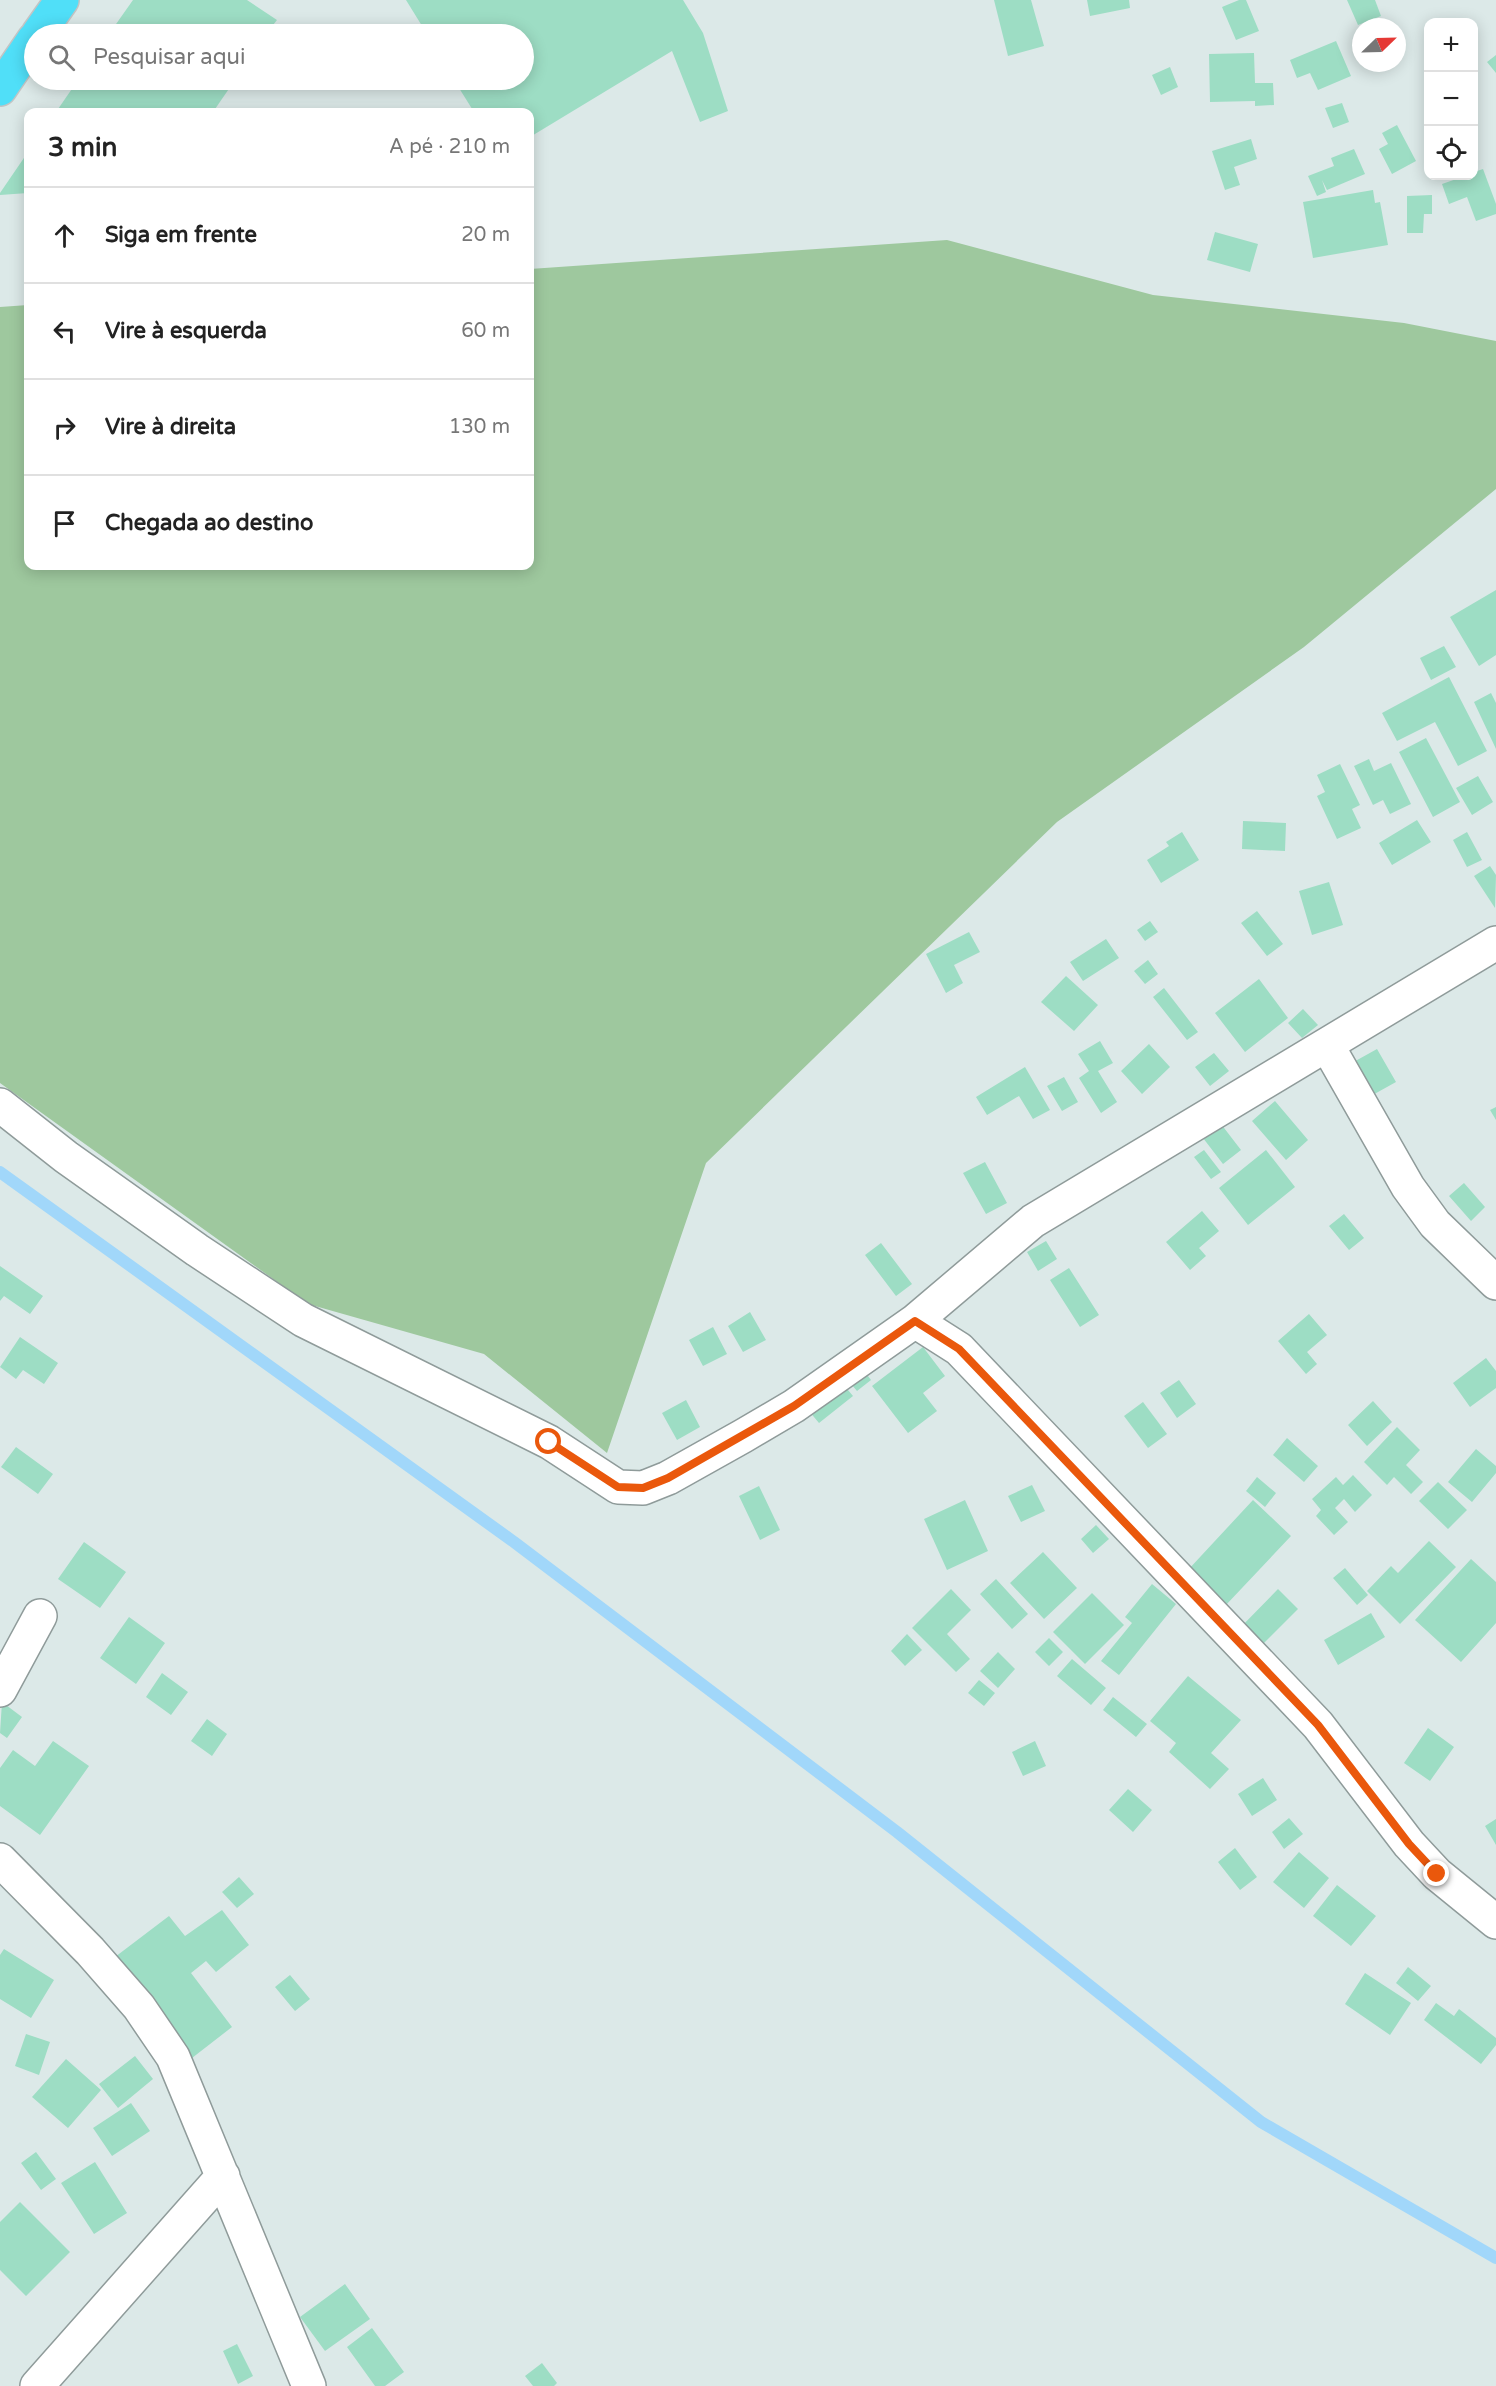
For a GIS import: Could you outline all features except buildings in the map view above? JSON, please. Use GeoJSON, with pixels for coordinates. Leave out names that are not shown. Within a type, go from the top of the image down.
{"type":"FeatureCollection","features":[{"type":"Feature","properties":{"kind":"highway"},"geometry":{"type":"LineString","coordinates":[[45,24],[62,0]]}},
{"type":"Feature","properties":{"kind":"highway"},"geometry":{"type":"LineString","coordinates":[[0,89],[24,54]]}},
{"type":"Feature","properties":{"kind":"street"},"geometry":{"type":"LineString","coordinates":[[0,1105],[66,1157],[178,1237],[303,1320],[549,1442],[618,1487],[643,1488],[668,1478],[794,1406],[915,1321],[1033,1221],[1496,943]]}},
{"type":"Feature","properties":{"kind":"street"},"geometry":{"type":"LineString","coordinates":[[1328,1045],[1408,1187],[1435,1224],[1496,1283]]}},
{"type":"Feature","properties":{"kind":"street"},"geometry":{"type":"LineString","coordinates":[[915,1321],[959,1349],[1318,1725],[1409,1844],[1437,1874],[1496,1922]]}},
{"type":"Feature","properties":{"kind":"street"},"geometry":{"type":"LineString","coordinates":[[0,1690],[40,1616]]}},
{"type":"Feature","properties":{"kind":"street"},"geometry":{"type":"LineString","coordinates":[[0,1860],[90,1951],[139,2007],[173,2057],[309,2386]]}},
{"type":"Feature","properties":{"kind":"street"},"geometry":{"type":"LineString","coordinates":[[37,2386],[223,2176]]}},
{"type":"Feature","properties":{"kind":"green space"},"geometry":{"type":"Polygon","coordinates":[[[947,240],[1153,295],[1404,323],[1496,341],[1496,489],[1304,647],[1057,822],[706,1163],[607,1453],[484,1354],[308,1304],[0,1083],[0,307],[24,305],[24,570],[534,570],[534,269],[947,240]]]}},
{"type":"Feature","properties":{"kind":"waterway"},"geometry":{"type":"LineString","coordinates":[[0,1172],[514,1542],[897,1832],[1261,2122],[1496,2258]]}},
{"type":"Feature","properties":{"kind":"route"},"geometry":{"type":"LineString","coordinates":[[549,1442],[618,1487],[643,1488],[668,1478],[794,1406],[915,1321],[959,1349],[1318,1725],[1409,1844],[1437,1874]]}}]}
